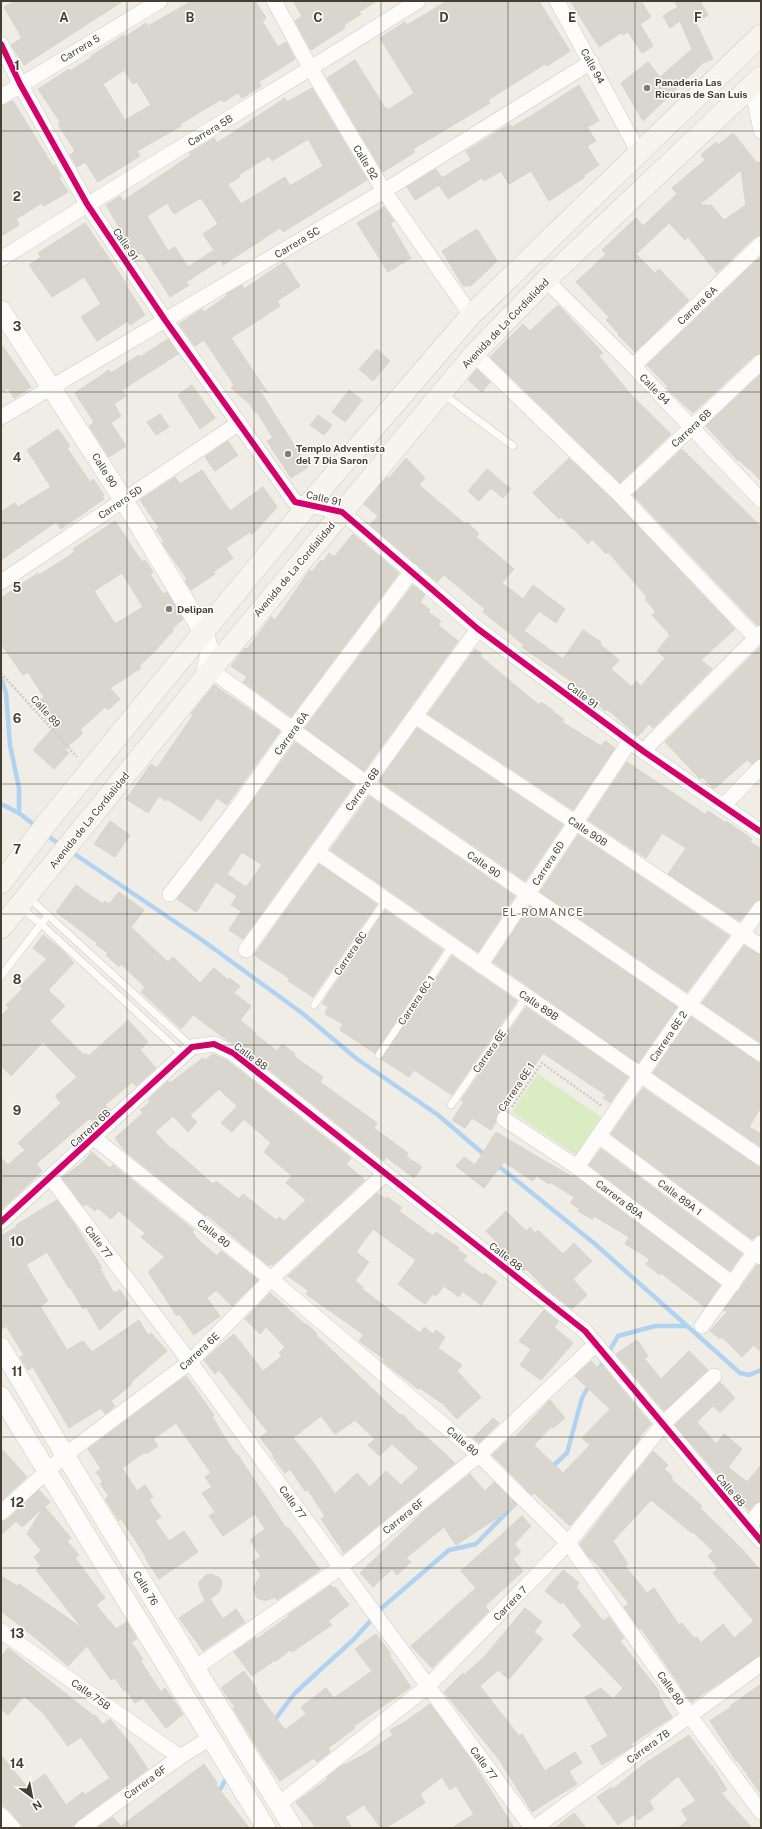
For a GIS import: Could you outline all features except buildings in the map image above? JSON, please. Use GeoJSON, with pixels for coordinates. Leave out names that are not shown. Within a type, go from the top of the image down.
{"type":"FeatureCollection","features":[{"type":"Feature","properties":{"kind":"main road"},"geometry":{"type":"LineString","coordinates":[[1,883],[53,815],[308,505],[471,315],[761,35]]}},
{"type":"Feature","properties":{"kind":"main road","name":"Avenida de La Cordialidad"},"geometry":{"type":"LineString","coordinates":[[1,928],[208,673],[474,354],[546,280],[756,82]]}},
{"type":"Feature","properties":{"kind":"street","name":"Carrera 5"},"geometry":{"type":"LineString","coordinates":[[1,96],[160,1]]}},
{"type":"Feature","properties":{"kind":"street","name":"Calle 92"},"geometry":{"type":"LineString","coordinates":[[274,1],[384,191],[471,315]]}},
{"type":"Feature","properties":{"kind":"street","name":"Carrera 5B"},"geometry":{"type":"LineString","coordinates":[[1,259],[87,204],[312,69],[418,1]]}},
{"type":"Feature","properties":{"kind":"street","name":"Calle 94"},"geometry":{"type":"LineString","coordinates":[[557,1],[639,153]]}},
{"type":"Feature","properties":{"kind":"street","name":"Calle 91"},"geometry":{"type":"LineString","coordinates":[[1,44],[20,84],[87,204],[166,320],[295,502],[342,512],[478,628],[642,751],[761,832]]}},
{"type":"Feature","properties":{"kind":"street","name":"Carrera 5C"},"geometry":{"type":"LineString","coordinates":[[1,417],[384,191],[591,62]]}},
{"type":"Feature","properties":{"kind":"street"},"geometry":{"type":"LineString","coordinates":[[756,82],[761,131]]}},
{"type":"Feature","properties":{"kind":"street","name":"Carrera 6A"},"geometry":{"type":"LineString","coordinates":[[633,366],[761,244]]}},
{"type":"Feature","properties":{"kind":"street","name":"Calle 94"},"geometry":{"type":"LineString","coordinates":[[546,280],[633,366],[761,500]]}},
{"type":"Feature","properties":{"kind":"street","name":"Calle 90"},"geometry":{"type":"LineString","coordinates":[[1,310],[52,387],[204,633],[210,653],[208,673],[761,1054]]}},
{"type":"Feature","properties":{"kind":"street"},"geometry":{"type":"LineString","coordinates":[[474,354],[620,495],[759,635],[642,751]]}},
{"type":"Feature","properties":{"kind":"street","name":"Carrera 6B"},"geometry":{"type":"LineString","coordinates":[[620,495],[761,362]]}},
{"type":"Feature","properties":{"kind":"street","name":"Carrera 5D"},"geometry":{"type":"LineString","coordinates":[[1,582],[239,423]]}},
{"type":"Feature","properties":{"kind":"street","name":"Carrera 6A"},"geometry":{"type":"LineString","coordinates":[[170,894],[240,805],[292,730],[412,571]]}},
{"type":"Feature","properties":{"kind":"street","name":"Carrera 6B"},"geometry":{"type":"LineString","coordinates":[[246,950],[478,628]]}},
{"type":"Feature","properties":{"kind":"street","name":"Calle 90B"},"geometry":{"type":"LineString","coordinates":[[415,716],[761,946]]}},
{"type":"Feature","properties":{"kind":"street","name":"Carrera 6D"},"geometry":{"type":"LineString","coordinates":[[480,965],[630,741]]}},
{"type":"Feature","properties":{"kind":"street"},"geometry":{"type":"LineString","coordinates":[[723,806],[761,767]]}},
{"type":"Feature","properties":{"kind":"street","name":"Calle 89B"},"geometry":{"type":"LineString","coordinates":[[317,852],[761,1158]]}},
{"type":"Feature","properties":{"kind":"street","name":"Carrera 6E 2"},"geometry":{"type":"LineString","coordinates":[[577,1167],[600,1136],[689,1005],[761,908]]}},
{"type":"Feature","properties":{"kind":"street","name":"Calle 88"},"geometry":{"type":"LineString","coordinates":[[188,1051],[214,1044],[233,1053],[585,1331],[664,1423],[761,1541]]}},
{"type":"Feature","properties":{"kind":"street","name":"Carrera 6B"},"geometry":{"type":"LineString","coordinates":[[1,1222],[51,1178],[188,1051]]}},
{"type":"Feature","properties":{"kind":"street","name":"Carrera 89A"},"geometry":{"type":"LineString","coordinates":[[504,1120],[577,1167],[733,1284]]}},
{"type":"Feature","properties":{"kind":"street","name":"Calle 89A 1"},"geometry":{"type":"LineString","coordinates":[[600,1136],[759,1251]]}},
{"type":"Feature","properties":{"kind":"street","name":"Calle 80"},"geometry":{"type":"LineString","coordinates":[[94,1138],[271,1279],[478,1455],[568,1543],[690,1716],[761,1812]]}},
{"type":"Feature","properties":{"kind":"street","name":"Carrera 6E"},"geometry":{"type":"LineString","coordinates":[[1,1513],[65,1455],[190,1362],[271,1279],[385,1174]]}},
{"type":"Feature","properties":{"kind":"street","name":"Calle 77"},"geometry":{"type":"LineString","coordinates":[[51,1178],[190,1362],[533,1828]]}},
{"type":"Feature","properties":{"kind":"street"},"geometry":{"type":"LineString","coordinates":[[702,1326],[759,1251]]}},
{"type":"Feature","properties":{"kind":"street","name":"Carrera 6F"},"geometry":{"type":"LineString","coordinates":[[195,1668],[341,1567],[478,1455],[596,1344]]}},
{"type":"Feature","properties":{"kind":"street","name":"Calle 76"},"geometry":{"type":"LineString","coordinates":[[1,1347],[65,1455],[293,1828]]}},
{"type":"Feature","properties":{"kind":"street","name":"Carrera 7"},"geometry":{"type":"LineString","coordinates":[[279,1804],[428,1686],[568,1543],[664,1423],[714,1376]]}},
{"type":"Feature","properties":{"kind":"street"},"geometry":{"type":"LineString","coordinates":[[1,1396],[266,1828]]}},
{"type":"Feature","properties":{"kind":"street"},"geometry":{"type":"LineString","coordinates":[[749,1526],[761,1510]]}},
{"type":"Feature","properties":{"kind":"street","name":"Calle 75B"},"geometry":{"type":"LineString","coordinates":[[1,1631],[180,1757]]}},
{"type":"Feature","properties":{"kind":"street","name":"Carrera 7B"},"geometry":{"type":"LineString","coordinates":[[533,1828],[761,1664]]}},
{"type":"Feature","properties":{"kind":"street","name":"Carrera 6F"},"geometry":{"type":"LineString","coordinates":[[82,1828],[180,1757],[210,1738]]}},
{"type":"Feature","properties":{"kind":"street"},"geometry":{"type":"LineString","coordinates":[[1,1815],[13,1828]]}},
{"type":"Feature","properties":{"kind":"lane"},"geometry":{"type":"LineString","coordinates":[[441,393],[513,446]]}},
{"type":"Feature","properties":{"kind":"lane","name":"Carrera 6C"},"geometry":{"type":"LineString","coordinates":[[314,1006],[386,900]]}},
{"type":"Feature","properties":{"kind":"lane"},"geometry":{"type":"LineString","coordinates":[[23,901],[48,915],[188,1051]]}},
{"type":"Feature","properties":{"kind":"lane"},"geometry":{"type":"LineString","coordinates":[[23,901],[41,924],[188,1051]]}},
{"type":"Feature","properties":{"kind":"lane"},"geometry":{"type":"LineString","coordinates":[[1,976],[48,915]]}},
{"type":"Feature","properties":{"kind":"lane","name":"Carrera 6C 1"},"geometry":{"type":"LineString","coordinates":[[379,1055],[452,946]]}},
{"type":"Feature","properties":{"kind":"lane","name":"Carrera 6E"},"geometry":{"type":"LineString","coordinates":[[452,1105],[527,996]]}},
{"type":"Feature","properties":{"kind":"green space"},"geometry":{"type":"Polygon","coordinates":[[[538,1074],[601,1117],[576,1155],[512,1112],[538,1074]]]}},
{"type":"Feature","properties":{"kind":"waterway"},"geometry":{"type":"LineString","coordinates":[[1,678],[6,693],[10,745],[19,788],[19,813]]}},
{"type":"Feature","properties":{"kind":"waterway"},"geometry":{"type":"LineString","coordinates":[[1,804],[19,813],[38,828]]}},
{"type":"Feature","properties":{"kind":"waterway"},"geometry":{"type":"LineString","coordinates":[[45,834],[62,846]]}},
{"type":"Feature","properties":{"kind":"waterway"},"geometry":{"type":"LineString","coordinates":[[70,851],[202,940],[302,1013],[357,1059],[438,1115],[486,1156]]}},
{"type":"Feature","properties":{"kind":"waterway"},"geometry":{"type":"LineString","coordinates":[[496,1164],[595,1244],[740,1373],[749,1375],[761,1370]]}},
{"type":"Feature","properties":{"kind":"waterway"},"geometry":{"type":"LineString","coordinates":[[598,1371],[618,1336],[655,1326],[686,1326]]}},
{"type":"Feature","properties":{"kind":"waterway"},"geometry":{"type":"LineString","coordinates":[[550,1469],[567,1453],[582,1398],[590,1384]]}},
{"type":"Feature","properties":{"kind":"waterway"},"geometry":{"type":"LineString","coordinates":[[273,1722],[295,1693],[354,1639],[384,1606],[449,1550],[476,1544],[532,1486]]}},
{"type":"Feature","properties":{"kind":"waterway"},"geometry":{"type":"LineString","coordinates":[[217,1795],[228,1775]]}},
{"type":"Feature","properties":{"kind":"cycle path"},"geometry":{"type":"LineString","coordinates":[[1,44],[20,84],[87,204],[165,320],[295,502],[342,512],[478,629],[643,751],[761,832]]}},
{"type":"Feature","properties":{"kind":"cycle path"},"geometry":{"type":"LineString","coordinates":[[1,1222],[192,1047],[214,1044],[233,1053],[585,1331],[761,1541]]}},
{"type":"Feature","properties":{"kind":"place","name":"Panaderia Las Ricuras de San Luis"},"geometry":{"type":"Point","coordinates":[647,88]}},
{"type":"Feature","properties":{"kind":"place","name":"Templo Adventista del 7 Dia Saron"},"geometry":{"type":"Point","coordinates":[288,454]}},
{"type":"Feature","properties":{"kind":"place","name":"Delipan"},"geometry":{"type":"Point","coordinates":[169,609]}},
{"type":"Feature","properties":{"kind":"district","name":"EL ROMANCE"},"geometry":{"type":"Point","coordinates":[543,912]}}]}
